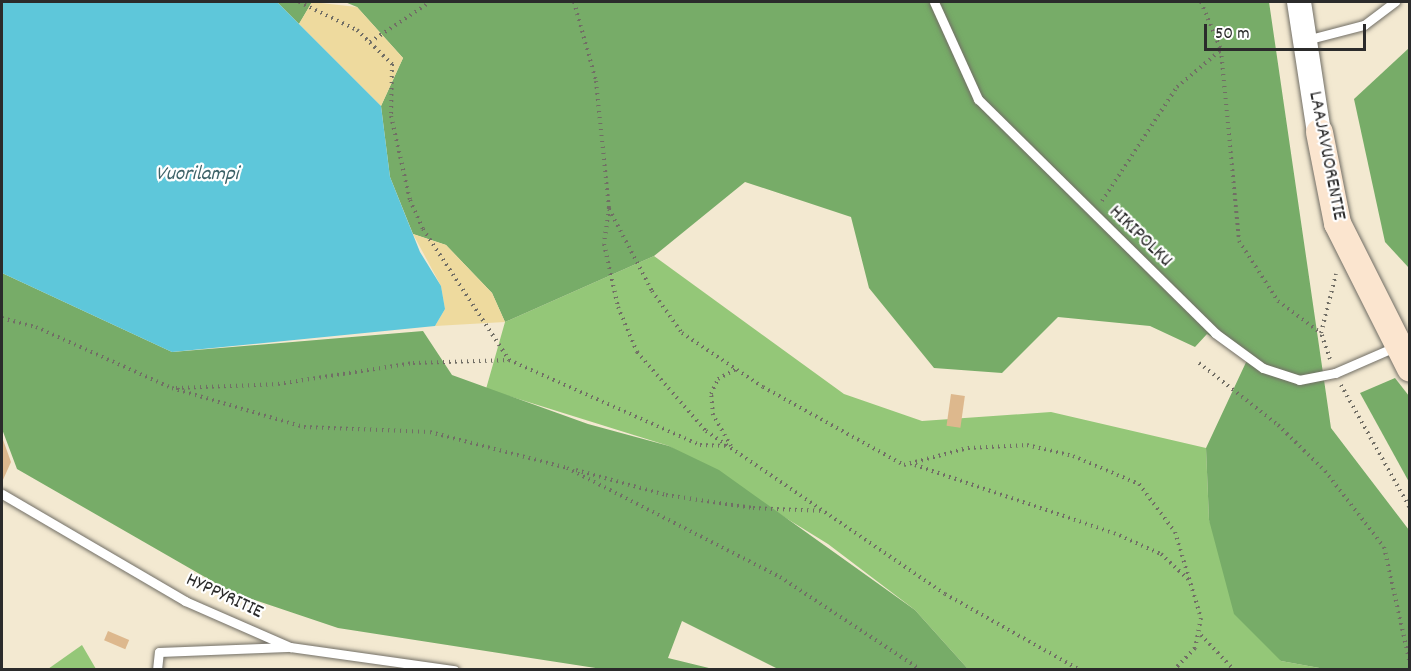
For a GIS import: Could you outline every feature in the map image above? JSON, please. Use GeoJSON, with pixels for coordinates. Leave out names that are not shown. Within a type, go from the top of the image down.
{"type":"FeatureCollection","features":[{"type":"Feature","properties":{"kind":"main road","name":"LAAJAVUORENTIE"},"geometry":{"type":"LineString","coordinates":[[1320,132],[1337,223],[1405,352]]}},
{"type":"Feature","properties":{"kind":"street","name":"LAAJAVUORENTIE"},"geometry":{"type":"LineString","coordinates":[[1299,2],[1320,132]]}},
{"type":"Feature","properties":{"kind":"lane","name":"HIKIPOLKU"},"geometry":{"type":"LineString","coordinates":[[934,2],[978,99],[1091,215],[1215,333],[1263,368],[1299,380],[1335,374],[1405,352]]}},
{"type":"Feature","properties":{"kind":"lane"},"geometry":{"type":"LineString","coordinates":[[1304,41],[1328,39],[1364,25],[1395,2]]}},
{"type":"Feature","properties":{"kind":"lane","name":"HYPPYRITIE"},"geometry":{"type":"LineString","coordinates":[[2,494],[185,601],[290,647],[454,669]]}},
{"type":"Feature","properties":{"kind":"lane"},"geometry":{"type":"LineString","coordinates":[[157,669],[159,652],[290,647]]}},
{"type":"Feature","properties":{"kind":"path"},"geometry":{"type":"LineString","coordinates":[[299,2],[357,30],[392,64],[391,116],[415,210],[509,360]]}},
{"type":"Feature","properties":{"kind":"path"},"geometry":{"type":"LineString","coordinates":[[370,42],[430,2]]}},
{"type":"Feature","properties":{"kind":"path"},"geometry":{"type":"LineString","coordinates":[[574,2],[596,81],[609,208],[604,244],[618,307],[637,352],[706,431],[945,594],[1080,669]]}},
{"type":"Feature","properties":{"kind":"path"},"geometry":{"type":"LineString","coordinates":[[1201,2],[1221,50],[1239,241],[1278,301],[1321,333]]}},
{"type":"Feature","properties":{"kind":"path"},"geometry":{"type":"LineString","coordinates":[[1091,215],[1178,87],[1221,50]]}},
{"type":"Feature","properties":{"kind":"path"},"geometry":{"type":"LineString","coordinates":[[609,208],[652,291],[682,333],[736,369],[904,465],[915,465],[968,448],[1027,445],[1112,470],[1155,500],[1175,532],[1189,579],[1201,635],[1234,669]]}},
{"type":"Feature","properties":{"kind":"path"},"geometry":{"type":"LineString","coordinates":[[2,318],[36,327],[171,388],[304,427],[430,432],[677,496],[753,508],[826,511]]}},
{"type":"Feature","properties":{"kind":"path"},"geometry":{"type":"LineString","coordinates":[[171,388],[278,384],[413,363],[509,360],[700,445],[731,447]]}},
{"type":"Feature","properties":{"kind":"path"},"geometry":{"type":"LineString","coordinates":[[1199,363],[1278,425],[1325,471],[1384,547],[1410,664]]}},
{"type":"Feature","properties":{"kind":"path"},"geometry":{"type":"LineString","coordinates":[[731,447],[713,415],[711,394],[718,379],[736,369]]}},
{"type":"Feature","properties":{"kind":"path"},"geometry":{"type":"LineString","coordinates":[[915,465],[1114,533],[1161,554],[1189,579]]}},
{"type":"Feature","properties":{"kind":"path"},"geometry":{"type":"LineString","coordinates":[[567,468],[780,577],[921,669]]}},
{"type":"Feature","properties":{"kind":"path"},"geometry":{"type":"LineString","coordinates":[[1174,669],[1201,635]]}},
{"type":"Feature","properties":{"kind":"green space"},"geometry":{"type":"Polygon","coordinates":[[[277,2],[312,2],[299,24],[277,2]]]}},
{"type":"Feature","properties":{"kind":"green space"},"geometry":{"type":"Polygon","coordinates":[[[345,2],[1269,2],[1331,428],[1409,530],[1409,669],[1325,669],[1281,661],[1234,614],[1209,520],[1206,448],[1248,358],[1207,334],[1195,347],[1150,326],[1058,317],[1002,373],[934,368],[869,288],[851,217],[745,182],[654,256],[505,322],[492,293],[446,245],[413,234],[390,177],[381,106],[403,58],[357,7],[345,2]]]}},
{"type":"Feature","properties":{"kind":"green space"},"geometry":{"type":"Polygon","coordinates":[[[1409,48],[1409,268],[1385,242],[1354,99],[1409,48]]]}},
{"type":"Feature","properties":{"kind":"green space"},"geometry":{"type":"Polygon","coordinates":[[[654,256],[844,394],[922,421],[1051,412],[1206,448],[1209,520],[1281,661],[1325,669],[968,669],[915,610],[828,544],[669,446],[486,389],[505,322],[654,256]]]}},
{"type":"Feature","properties":{"kind":"green space"},"geometry":{"type":"Polygon","coordinates":[[[2,273],[172,352],[423,331],[452,375],[588,424],[669,446],[719,470],[915,610],[968,669],[778,669],[682,621],[668,658],[713,669],[602,669],[338,628],[231,592],[17,469],[2,429],[2,273]]]}},
{"type":"Feature","properties":{"kind":"green space"},"geometry":{"type":"Polygon","coordinates":[[[1395,378],[1409,396],[1409,482],[1360,393],[1395,378]]]}},
{"type":"Feature","properties":{"kind":"green space"},"geometry":{"type":"Polygon","coordinates":[[[82,645],[96,669],[48,669],[82,645]]]}},
{"type":"Feature","properties":{"kind":"sand"},"geometry":{"type":"Polygon","coordinates":[[[312,2],[357,7],[403,58],[381,106],[299,24],[312,2]]]}},
{"type":"Feature","properties":{"kind":"sand"},"geometry":{"type":"Polygon","coordinates":[[[413,234],[446,245],[492,293],[505,322],[435,326],[445,309],[441,286],[413,234]]]}},
{"type":"Feature","properties":{"kind":"water","name":"Vuorilampi"},"geometry":{"type":"Polygon","coordinates":[[[2,2],[277,2],[381,106],[390,177],[420,252],[441,286],[445,309],[435,326],[172,352],[2,273],[2,2]]]}},
{"type":"Feature","properties":{"kind":"building"},"geometry":{"type":"Polygon","coordinates":[[[951,394],[965,396],[960,428],[947,426],[951,394]]]}},
{"type":"Feature","properties":{"kind":"building"},"geometry":{"type":"Polygon","coordinates":[[[2,437],[11,462],[2,482],[2,437]]]}},
{"type":"Feature","properties":{"kind":"building"},"geometry":{"type":"Polygon","coordinates":[[[108,631],[129,640],[125,649],[104,640],[108,631]]]}}]}
